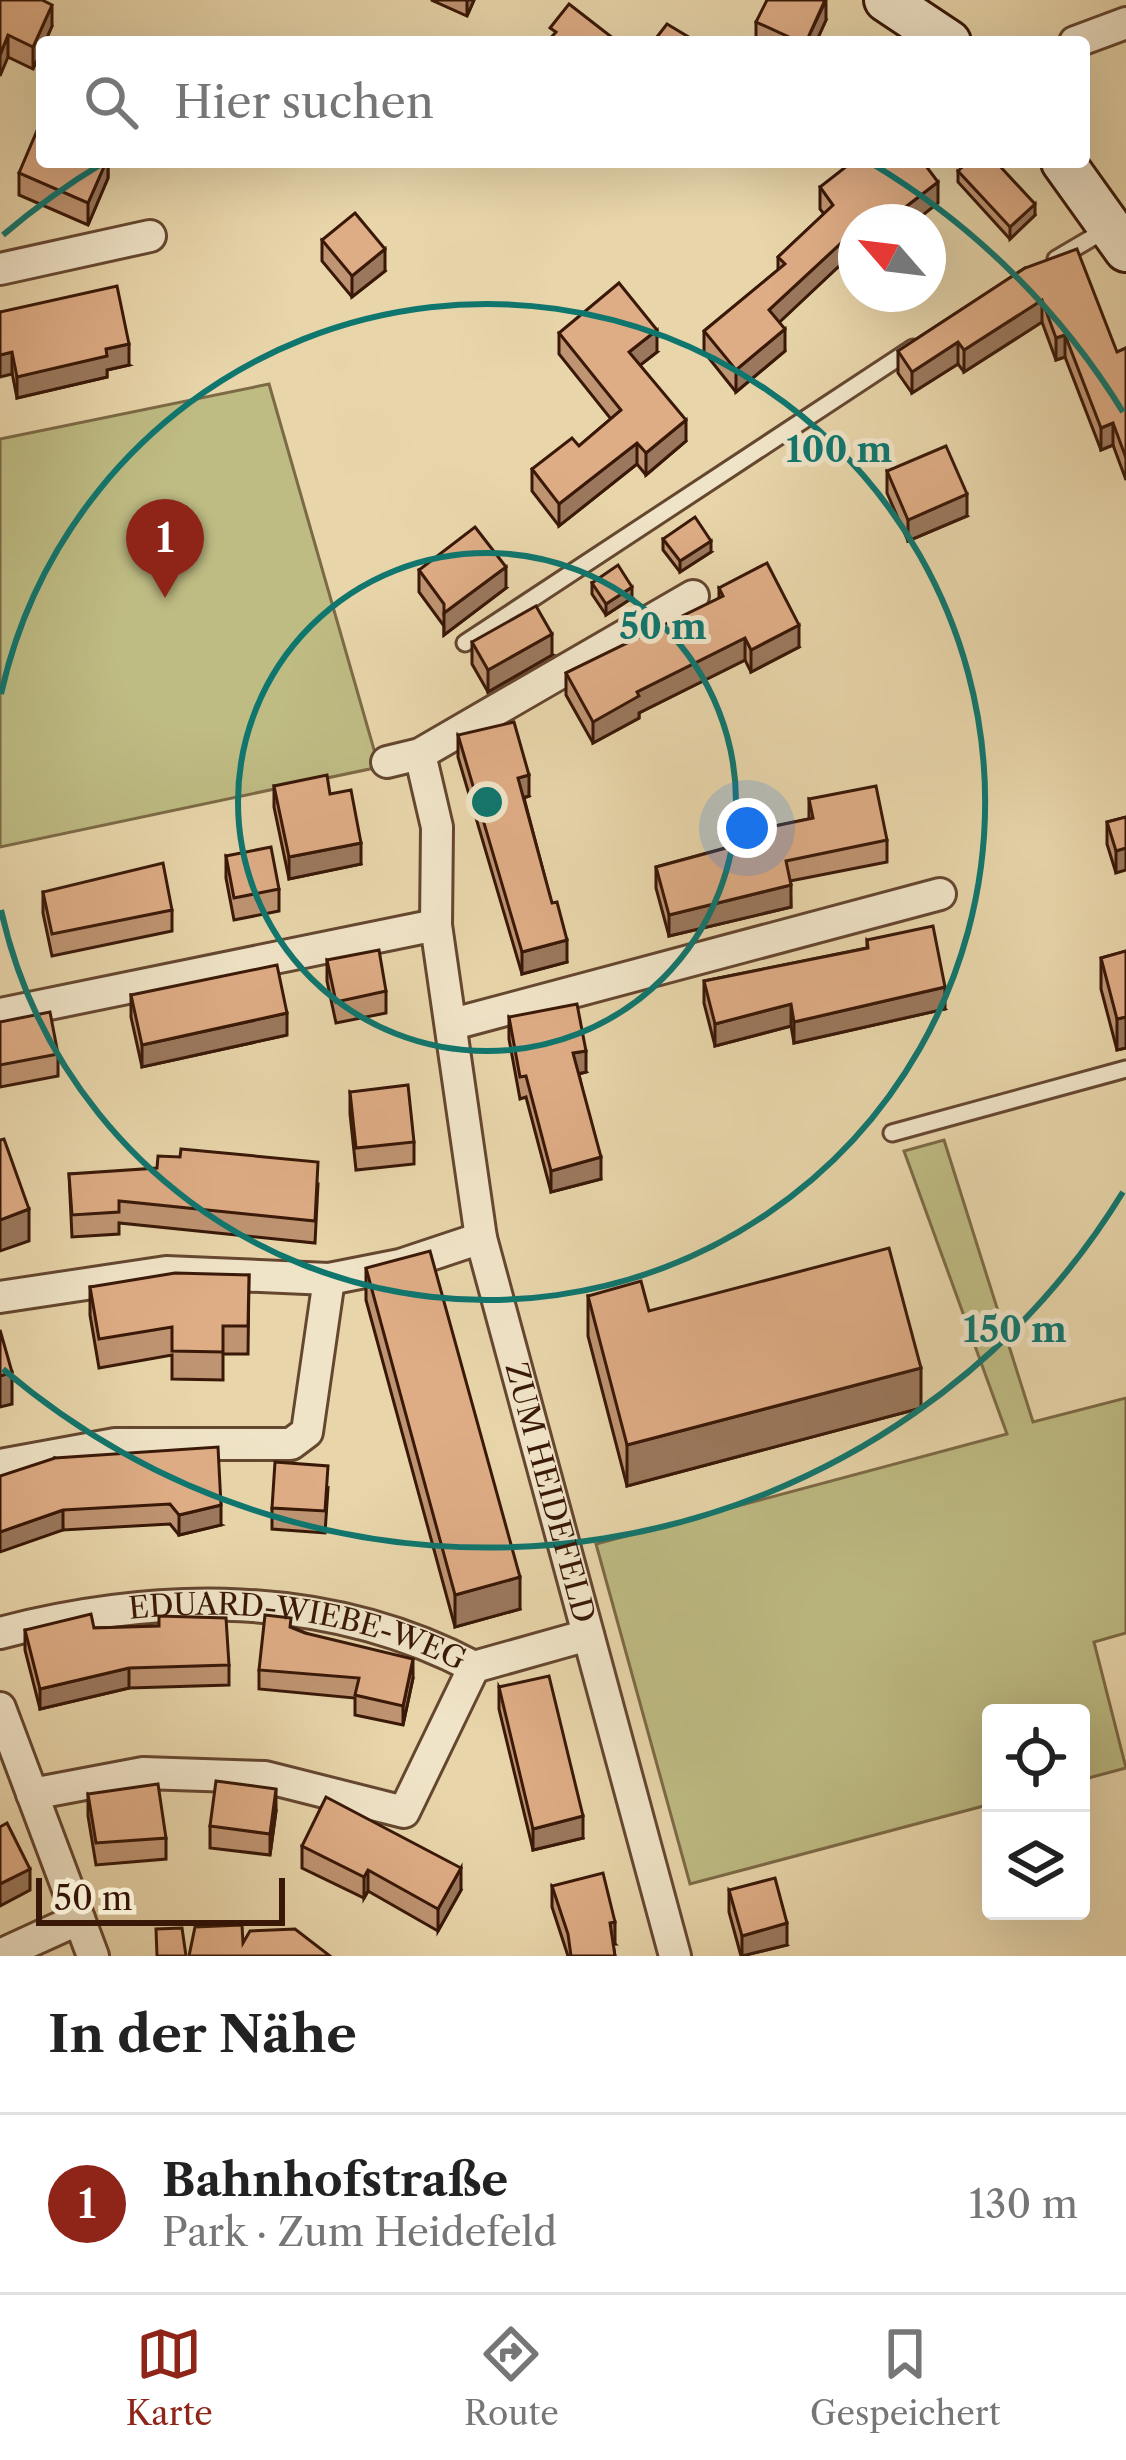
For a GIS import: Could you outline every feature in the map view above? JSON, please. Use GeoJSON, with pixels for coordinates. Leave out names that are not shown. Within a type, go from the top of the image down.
{"type":"FeatureCollection","features":[{"type":"Feature","properties":{"kind":"street"},"geometry":{"type":"LineString","coordinates":[[886,0],[940,36]]}},
{"type":"Feature","properties":{"kind":"street"},"geometry":{"type":"LineString","coordinates":[[1090,36],[1126,23]]}},
{"type":"Feature","properties":{"kind":"street"},"geometry":{"type":"LineString","coordinates":[[1067,168],[1119,238]]}},
{"type":"Feature","properties":{"kind":"street"},"geometry":{"type":"LineString","coordinates":[[0,268],[150,236]]}},
{"type":"Feature","properties":{"kind":"street"},"geometry":{"type":"LineString","coordinates":[[386,762],[420,754],[693,596]]}},
{"type":"Feature","properties":{"kind":"street","name":"ZUM HEIDEFELD"},"geometry":{"type":"LineString","coordinates":[[420,754],[436,827],[436,925],[481,1238],[675,1956]]}},
{"type":"Feature","properties":{"kind":"street"},"geometry":{"type":"LineString","coordinates":[[453,1024],[940,894]]}},
{"type":"Feature","properties":{"kind":"street"},"geometry":{"type":"LineString","coordinates":[[0,1014],[436,925]]}},
{"type":"Feature","properties":{"kind":"street"},"geometry":{"type":"LineString","coordinates":[[0,1297],[166,1272],[329,1279],[400,1265],[481,1238]]}},
{"type":"Feature","properties":{"kind":"street"},"geometry":{"type":"LineString","coordinates":[[0,1465],[115,1444],[291,1444],[307,1432],[329,1279]]}},
{"type":"Feature","properties":{"kind":"street","name":"EDUARD-WIEBE-WEG"},"geometry":{"type":"LineString","coordinates":[[0,1633],[82,1612],[230,1602],[374,1625],[430,1644],[473,1666],[587,1635]]}},
{"type":"Feature","properties":{"kind":"street"},"geometry":{"type":"LineString","coordinates":[[32,1794],[143,1773],[265,1777],[404,1812],[473,1666]]}},
{"type":"Feature","properties":{"kind":"street"},"geometry":{"type":"LineString","coordinates":[[0,1708],[92,1956]]}},
{"type":"Feature","properties":{"kind":"street"},"geometry":{"type":"LineString","coordinates":[[0,1955],[79,1918]]}},
{"type":"Feature","properties":{"kind":"lane"},"geometry":{"type":"LineString","coordinates":[[1043,266],[1119,238]]}},
{"type":"Feature","properties":{"kind":"lane"},"geometry":{"type":"LineString","coordinates":[[465,643],[924,341]]}},
{"type":"Feature","properties":{"kind":"lane"},"geometry":{"type":"LineString","coordinates":[[892,1133],[1126,1069]]}},
{"type":"Feature","properties":{"kind":"shaded area"},"geometry":{"type":"Polygon","coordinates":[[[269,384],[379,767],[0,847],[0,439],[269,384]]]}},
{"type":"Feature","properties":{"kind":"shaded area"},"geometry":{"type":"Polygon","coordinates":[[[944,1140],[1033,1422],[1126,1398],[1126,1633],[1094,1642],[1126,1768],[1090,1778],[1090,1704],[982,1704],[982,1806],[690,1884],[596,1544],[1007,1434],[904,1151],[944,1140]]]}},
{"type":"Feature","properties":{"kind":"building"},"geometry":{"type":"Polygon","coordinates":[[[0,0],[42,0],[52,5],[33,47],[8,35],[0,55],[0,0]]]}},
{"type":"Feature","properties":{"kind":"building"},"geometry":{"type":"Polygon","coordinates":[[[767,0],[825,0],[809,36],[787,36],[756,22],[767,0]]]}},
{"type":"Feature","properties":{"kind":"building"},"geometry":{"type":"Polygon","coordinates":[[[569,4],[610,36],[552,36],[556,32],[550,28],[569,4]]]}},
{"type":"Feature","properties":{"kind":"building"},"geometry":{"type":"Polygon","coordinates":[[[667,24],[687,36],[658,36],[667,24]]]}},
{"type":"Feature","properties":{"kind":"building"},"geometry":{"type":"Polygon","coordinates":[[[36,133],[36,168],[103,168],[88,203],[19,173],[36,133]]]}},
{"type":"Feature","properties":{"kind":"building"},"geometry":{"type":"Polygon","coordinates":[[[844,168],[928,168],[938,182],[909,204],[838,204],[838,246],[769,310],[785,329],[736,370],[704,331],[785,264],[778,257],[833,205],[820,187],[844,168]]]}},
{"type":"Feature","properties":{"kind":"building"},"geometry":{"type":"Polygon","coordinates":[[[1002,168],[1035,204],[1010,227],[958,171],[1002,168]]]}},
{"type":"Feature","properties":{"kind":"building"},"geometry":{"type":"Polygon","coordinates":[[[355,213],[385,249],[352,276],[322,240],[355,213]]]}},
{"type":"Feature","properties":{"kind":"building"},"geometry":{"type":"Polygon","coordinates":[[[1077,249],[1117,352],[1126,348],[1126,458],[1113,423],[1101,428],[1065,335],[1056,338],[1042,300],[964,350],[958,342],[912,372],[898,351],[1025,268],[1077,249]]]}},
{"type":"Feature","properties":{"kind":"building"},"geometry":{"type":"Polygon","coordinates":[[[619,283],[657,330],[629,352],[686,420],[646,453],[637,443],[559,504],[532,469],[572,438],[579,446],[621,410],[559,333],[619,283]]]}},
{"type":"Feature","properties":{"kind":"building"},"geometry":{"type":"Polygon","coordinates":[[[117,286],[129,344],[106,349],[107,356],[17,377],[12,352],[0,355],[0,312],[117,286]]]}},
{"type":"Feature","properties":{"kind":"building"},"geometry":{"type":"Polygon","coordinates":[[[946,446],[967,494],[908,520],[887,471],[946,446]]]}},
{"type":"Feature","properties":{"kind":"building"},"geometry":{"type":"Polygon","coordinates":[[[695,517],[711,541],[680,561],[663,539],[695,517]]]}},
{"type":"Feature","properties":{"kind":"building"},"geometry":{"type":"Polygon","coordinates":[[[475,527],[506,567],[444,613],[444,604],[419,570],[475,527]]]}},
{"type":"Feature","properties":{"kind":"building"},"geometry":{"type":"Polygon","coordinates":[[[767,563],[799,625],[751,650],[745,638],[637,692],[639,696],[593,722],[566,673],[723,596],[719,588],[767,563]]]}},
{"type":"Feature","properties":{"kind":"building"},"geometry":{"type":"Polygon","coordinates":[[[618,565],[632,587],[606,604],[592,583],[618,565]]]}},
{"type":"Feature","properties":{"kind":"building"},"geometry":{"type":"Polygon","coordinates":[[[536,606],[552,634],[488,670],[472,642],[536,606]]]}},
{"type":"Feature","properties":{"kind":"building"},"geometry":{"type":"Polygon","coordinates":[[[514,722],[529,775],[518,778],[552,903],[557,902],[567,940],[522,952],[458,735],[514,722]]]}},
{"type":"Feature","properties":{"kind":"building"},"geometry":{"type":"Polygon","coordinates":[[[327,775],[330,794],[351,790],[361,843],[289,857],[274,786],[327,775]]]}},
{"type":"Feature","properties":{"kind":"building"},"geometry":{"type":"Polygon","coordinates":[[[876,786],[887,840],[786,861],[791,885],[669,915],[656,867],[738,845],[736,834],[813,818],[809,799],[876,786]]]}},
{"type":"Feature","properties":{"kind":"building"},"geometry":{"type":"Polygon","coordinates":[[[1126,817],[1126,848],[1116,851],[1107,822],[1126,817]]]}},
{"type":"Feature","properties":{"kind":"building"},"geometry":{"type":"Polygon","coordinates":[[[271,847],[279,889],[234,898],[226,856],[271,847]]]}},
{"type":"Feature","properties":{"kind":"building"},"geometry":{"type":"Polygon","coordinates":[[[163,863],[172,910],[52,934],[43,892],[163,863]]]}},
{"type":"Feature","properties":{"kind":"building"},"geometry":{"type":"Polygon","coordinates":[[[933,926],[945,987],[794,1022],[791,1004],[715,1024],[704,981],[868,948],[867,940],[933,926]]]}},
{"type":"Feature","properties":{"kind":"building"},"geometry":{"type":"Polygon","coordinates":[[[379,950],[386,991],[336,1002],[327,960],[379,950]]]}},
{"type":"Feature","properties":{"kind":"building"},"geometry":{"type":"Polygon","coordinates":[[[1126,951],[1126,1017],[1117,1019],[1101,958],[1126,951]]]}},
{"type":"Feature","properties":{"kind":"building"},"geometry":{"type":"Polygon","coordinates":[[[277,965],[287,1013],[142,1045],[131,995],[277,965]]]}},
{"type":"Feature","properties":{"kind":"building"},"geometry":{"type":"Polygon","coordinates":[[[577,1004],[586,1051],[573,1053],[601,1157],[551,1171],[526,1076],[520,1077],[509,1017],[577,1004]]]}},
{"type":"Feature","properties":{"kind":"building"},"geometry":{"type":"Polygon","coordinates":[[[50,1012],[58,1054],[0,1065],[0,1022],[50,1012]]]}},
{"type":"Feature","properties":{"kind":"building"},"geometry":{"type":"Polygon","coordinates":[[[408,1085],[414,1142],[356,1148],[350,1092],[408,1085]]]}},
{"type":"Feature","properties":{"kind":"building"},"geometry":{"type":"Polygon","coordinates":[[[4,1139],[29,1209],[0,1220],[0,1140],[4,1139]]]}},
{"type":"Feature","properties":{"kind":"building"},"geometry":{"type":"Polygon","coordinates":[[[181,1149],[318,1162],[315,1221],[119,1201],[119,1212],[72,1215],[69,1174],[157,1168],[158,1156],[180,1157],[181,1149]]]}},
{"type":"Feature","properties":{"kind":"building"},"geometry":{"type":"Polygon","coordinates":[[[889,1248],[921,1368],[627,1445],[588,1296],[641,1281],[649,1311],[889,1248]]]}},
{"type":"Feature","properties":{"kind":"building"},"geometry":{"type":"Polygon","coordinates":[[[430,1251],[520,1577],[455,1595],[366,1268],[430,1251]]]}},
{"type":"Feature","properties":{"kind":"building"},"geometry":{"type":"Polygon","coordinates":[[[175,1273],[249,1275],[248,1326],[223,1326],[223,1352],[172,1351],[172,1327],[99,1339],[90,1287],[175,1273]]]}},
{"type":"Feature","properties":{"kind":"building"},"geometry":{"type":"Polygon","coordinates":[[[0,1330],[12,1372],[0,1376],[0,1330]]]}},
{"type":"Feature","properties":{"kind":"building"},"geometry":{"type":"Polygon","coordinates":[[[218,1447],[221,1505],[179,1515],[170,1504],[63,1510],[0,1532],[0,1476],[55,1458],[218,1447]]]}},
{"type":"Feature","properties":{"kind":"building"},"geometry":{"type":"Polygon","coordinates":[[[275,1462],[328,1466],[325,1511],[272,1508],[275,1462]]]}},
{"type":"Feature","properties":{"kind":"building"},"geometry":{"type":"Polygon","coordinates":[[[91,1614],[94,1628],[159,1626],[159,1616],[226,1618],[229,1665],[129,1668],[40,1689],[25,1630],[91,1614]]]}},
{"type":"Feature","properties":{"kind":"building"},"geometry":{"type":"Polygon","coordinates":[[[265,1615],[291,1618],[290,1627],[305,1633],[413,1659],[403,1706],[355,1695],[359,1678],[259,1670],[265,1615]]]}},
{"type":"Feature","properties":{"kind":"building"},"geometry":{"type":"Polygon","coordinates":[[[549,1676],[583,1816],[533,1829],[499,1687],[549,1676]]]}},
{"type":"Feature","properties":{"kind":"building"},"geometry":{"type":"Polygon","coordinates":[[[216,1781],[276,1789],[270,1834],[210,1826],[216,1781]]]}},
{"type":"Feature","properties":{"kind":"building"},"geometry":{"type":"Polygon","coordinates":[[[158,1784],[166,1838],[96,1843],[88,1794],[158,1784]]]}},
{"type":"Feature","properties":{"kind":"building"},"geometry":{"type":"Polygon","coordinates":[[[326,1797],[461,1868],[438,1909],[368,1870],[364,1877],[302,1846],[326,1797]]]}},
{"type":"Feature","properties":{"kind":"building"},"geometry":{"type":"Polygon","coordinates":[[[7,1823],[30,1869],[0,1884],[0,1827],[7,1823]]]}},
{"type":"Feature","properties":{"kind":"building"},"geometry":{"type":"Polygon","coordinates":[[[603,1873],[615,1922],[610,1923],[615,1956],[571,1956],[552,1886],[603,1873]]]}},
{"type":"Feature","properties":{"kind":"building"},"geometry":{"type":"Polygon","coordinates":[[[775,1878],[787,1923],[742,1936],[729,1890],[775,1878]]]}},
{"type":"Feature","properties":{"kind":"building"},"geometry":{"type":"Polygon","coordinates":[[[242,1925],[243,1943],[250,1931],[295,1929],[330,1956],[189,1956],[195,1927],[242,1925]]]}},
{"type":"Feature","properties":{"kind":"building"},"geometry":{"type":"Polygon","coordinates":[[[182,1928],[186,1956],[157,1956],[156,1929],[182,1928]]]}},
{"type":"Feature","properties":{"kind":"place","name":"Bahnhofstraße"},"geometry":{"type":"Point","coordinates":[165,598]}}]}
